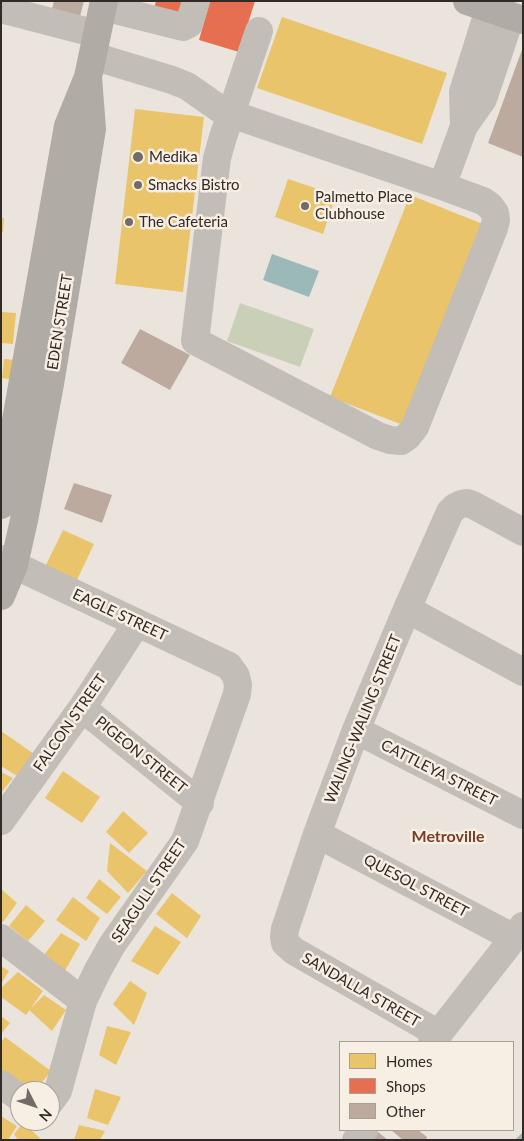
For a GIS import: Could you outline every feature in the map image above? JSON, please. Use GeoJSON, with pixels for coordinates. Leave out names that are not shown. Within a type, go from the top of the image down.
{"type":"FeatureCollection","features":[{"type":"Feature","properties":{"kind":"main road","name":"EDEN STREET"},"geometry":{"type":"LineString","coordinates":[[1,505],[68,126],[93,56],[104,4]]}},
{"type":"Feature","properties":{"kind":"main road","name":"EDEN STREET"},"geometry":{"type":"LineString","coordinates":[[1,596],[8,562],[13,517],[43,425],[92,128],[93,56]]}},
{"type":"Feature","properties":{"kind":"street"},"geometry":{"type":"LineString","coordinates":[[104,4],[183,27],[189,24],[196,1]]}},
{"type":"Feature","properties":{"kind":"street"},"geometry":{"type":"LineString","coordinates":[[1,9],[93,56],[187,86],[220,109],[232,114],[442,186],[490,206],[495,213],[496,220],[415,427],[401,441],[390,440],[370,431],[195,341],[217,158],[232,114],[259,31]]}},
{"type":"Feature","properties":{"kind":"street"},"geometry":{"type":"LineString","coordinates":[[442,186],[464,126],[463,92],[497,11]]}},
{"type":"Feature","properties":{"kind":"street","name":"WALING-WALING STREET"},"geometry":{"type":"LineString","coordinates":[[285,943],[285,929],[317,834],[356,730],[450,512],[455,507],[467,503],[523,532]]}},
{"type":"Feature","properties":{"kind":"street","name":"EAGLE STREET"},"geometry":{"type":"LineString","coordinates":[[8,562],[229,666],[236,676]]}},
{"type":"Feature","properties":{"kind":"street"},"geometry":{"type":"LineString","coordinates":[[407,609],[523,672]]}},
{"type":"Feature","properties":{"kind":"street","name":"FALCON STREET"},"geometry":{"type":"LineString","coordinates":[[1,821],[82,708],[137,623]]}},
{"type":"Feature","properties":{"kind":"street","name":"SEAGULL STREET"},"geometry":{"type":"LineString","coordinates":[[60,1084],[84,1001],[98,970],[112,945],[186,841],[237,694],[236,676]]}},
{"type":"Feature","properties":{"kind":"street","name":"PIGEON STREET"},"geometry":{"type":"LineString","coordinates":[[82,708],[200,803]]}},
{"type":"Feature","properties":{"kind":"street","name":"CATTLEYA STREET"},"geometry":{"type":"LineString","coordinates":[[356,730],[523,815]]}},
{"type":"Feature","properties":{"kind":"street","name":"QUESOL STREET"},"geometry":{"type":"LineString","coordinates":[[317,834],[518,932]]}},
{"type":"Feature","properties":{"kind":"street"},"geometry":{"type":"LineString","coordinates":[[436,1038],[518,932]]}},
{"type":"Feature","properties":{"kind":"street"},"geometry":{"type":"LineString","coordinates":[[1,938],[84,1001]]}},
{"type":"Feature","properties":{"kind":"street","name":"SANDALLA STREET"},"geometry":{"type":"LineString","coordinates":[[285,943],[294,951],[436,1038]]}},
{"type":"Feature","properties":{"kind":"green space"},"geometry":{"type":"Polygon","coordinates":[[[240,303],[314,329],[300,367],[227,341],[240,303]]]}},
{"type":"Feature","properties":{"kind":"water"},"geometry":{"type":"Polygon","coordinates":[[[272,254],[319,271],[309,297],[263,280],[272,254]]]}},
{"type":"Feature","properties":{"kind":"building: Homes"},"geometry":{"type":"Polygon","coordinates":[[[282,17],[447,73],[422,144],[257,88],[282,17]]]}},
{"type":"Feature","properties":{"kind":"building: Homes"},"geometry":{"type":"Polygon","coordinates":[[[135,109],[204,117],[183,292],[115,284],[135,109]]]}},
{"type":"Feature","properties":{"kind":"building: Homes","name":"Palmetto Place Clubhouse"},"geometry":{"type":"Polygon","coordinates":[[[288,179],[336,195],[323,234],[275,217],[288,179]]]}},
{"type":"Feature","properties":{"kind":"building: Homes"},"geometry":{"type":"Polygon","coordinates":[[[410,195],[488,226],[408,427],[330,397],[410,195]]]}},
{"type":"Feature","properties":{"kind":"building: Homes"},"geometry":{"type":"Polygon","coordinates":[[[1,218],[4,218],[3,232],[1,232],[1,218]]]}},
{"type":"Feature","properties":{"kind":"building: Homes"},"geometry":{"type":"Polygon","coordinates":[[[1,312],[16,313],[13,344],[1,343],[1,312]]]}},
{"type":"Feature","properties":{"kind":"building: Homes"},"geometry":{"type":"Polygon","coordinates":[[[4,359],[16,360],[14,380],[2,378],[4,359]]]}},
{"type":"Feature","properties":{"kind":"building: Homes"},"geometry":{"type":"Polygon","coordinates":[[[63,530],[94,544],[75,584],[44,569],[63,530]]]}},
{"type":"Feature","properties":{"kind":"building: Homes"},"geometry":{"type":"Polygon","coordinates":[[[1,731],[37,756],[22,779],[1,766],[1,731]]]}},
{"type":"Feature","properties":{"kind":"building: Homes"},"geometry":{"type":"Polygon","coordinates":[[[63,771],[100,797],[82,823],[45,798],[63,771]]]}},
{"type":"Feature","properties":{"kind":"building: Homes"},"geometry":{"type":"Polygon","coordinates":[[[1,772],[13,778],[1,793],[1,772]]]}},
{"type":"Feature","properties":{"kind":"building: Homes"},"geometry":{"type":"Polygon","coordinates":[[[123,811],[148,833],[129,853],[106,832],[123,811]]]}},
{"type":"Feature","properties":{"kind":"building: Homes"},"geometry":{"type":"Polygon","coordinates":[[[110,843],[147,871],[128,893],[107,871],[110,843]]]}},
{"type":"Feature","properties":{"kind":"building: Homes"},"geometry":{"type":"Polygon","coordinates":[[[99,879],[121,897],[107,914],[86,898],[99,879]]]}},
{"type":"Feature","properties":{"kind":"building: Homes"},"geometry":{"type":"Polygon","coordinates":[[[1,889],[17,903],[3,922],[1,921],[1,889]]]}},
{"type":"Feature","properties":{"kind":"building: Homes"},"geometry":{"type":"Polygon","coordinates":[[[172,893],[201,916],[187,938],[156,914],[172,893]]]}},
{"type":"Feature","properties":{"kind":"building: Homes"},"geometry":{"type":"Polygon","coordinates":[[[73,897],[100,918],[86,941],[56,920],[73,897]]]}},
{"type":"Feature","properties":{"kind":"building: Homes"},"geometry":{"type":"Polygon","coordinates":[[[26,905],[45,921],[28,941],[9,926],[26,905]]]}},
{"type":"Feature","properties":{"kind":"building: Homes"},"geometry":{"type":"Polygon","coordinates":[[[155,926],[181,942],[158,975],[131,961],[155,926]]]}},
{"type":"Feature","properties":{"kind":"building: Homes"},"geometry":{"type":"Polygon","coordinates":[[[61,933],[80,944],[63,974],[44,955],[61,933]]]}},
{"type":"Feature","properties":{"kind":"building: Homes"},"geometry":{"type":"Polygon","coordinates":[[[1,966],[9,971],[1,984],[1,966]]]}},
{"type":"Feature","properties":{"kind":"building: Homes"},"geometry":{"type":"Polygon","coordinates":[[[18,972],[43,991],[26,1015],[1,997],[1,988],[18,972]]]}},
{"type":"Feature","properties":{"kind":"building: Homes"},"geometry":{"type":"Polygon","coordinates":[[[130,981],[147,993],[134,1025],[113,1004],[130,981]]]}},
{"type":"Feature","properties":{"kind":"building: Homes"},"geometry":{"type":"Polygon","coordinates":[[[44,995],[66,1010],[52,1031],[29,1010],[44,995]]]}},
{"type":"Feature","properties":{"kind":"building: Homes"},"geometry":{"type":"Polygon","coordinates":[[[1,1016],[10,1023],[1,1034],[1,1016]]]}},
{"type":"Feature","properties":{"kind":"building: Homes"},"geometry":{"type":"Polygon","coordinates":[[[107,1026],[131,1032],[116,1065],[99,1055],[107,1026]]]}},
{"type":"Feature","properties":{"kind":"building: Homes"},"geometry":{"type":"Polygon","coordinates":[[[5,1037],[51,1071],[43,1081],[10,1081],[10,1084],[1,1077],[1,1042],[5,1037]]]}},
{"type":"Feature","properties":{"kind":"building: Homes"},"geometry":{"type":"Polygon","coordinates":[[[95,1089],[121,1097],[108,1125],[87,1118],[95,1089]]]}},
{"type":"Feature","properties":{"kind":"building: Homes"},"geometry":{"type":"Polygon","coordinates":[[[1,1116],[10,1122],[10,1131],[14,1131],[8,1140],[1,1140],[1,1116]]]}},
{"type":"Feature","properties":{"kind":"building: Homes"},"geometry":{"type":"Polygon","coordinates":[[[79,1125],[105,1131],[100,1140],[74,1140],[79,1125]]]}},
{"type":"Feature","properties":{"kind":"building: Homes"},"geometry":{"type":"Polygon","coordinates":[[[16,1131],[32,1131],[40,1138],[39,1140],[18,1140],[14,1134],[16,1131]]]}},
{"type":"Feature","properties":{"kind":"building: Shops"},"geometry":{"type":"Polygon","coordinates":[[[156,1],[186,1],[182,17],[154,9],[156,1]]]}},
{"type":"Feature","properties":{"kind":"building: Shops"},"geometry":{"type":"Polygon","coordinates":[[[210,1],[255,1],[239,52],[199,40],[210,1]]]}},
{"type":"Feature","properties":{"kind":"building: Other"},"geometry":{"type":"Polygon","coordinates":[[[54,1],[84,1],[80,16],[52,9],[54,1]]]}},
{"type":"Feature","properties":{"kind":"building: Other"},"geometry":{"type":"Polygon","coordinates":[[[523,47],[523,157],[488,143],[523,47]]]}},
{"type":"Feature","properties":{"kind":"building: Other"},"geometry":{"type":"Polygon","coordinates":[[[140,329],[190,355],[170,390],[121,363],[140,329]]]}},
{"type":"Feature","properties":{"kind":"building: Other"},"geometry":{"type":"Polygon","coordinates":[[[74,483],[112,495],[102,523],[64,509],[74,483]]]}},
{"type":"Feature","properties":{"kind":"building: Other"},"geometry":{"type":"Polygon","coordinates":[[[392,1131],[419,1131],[427,1137],[426,1140],[403,1140],[392,1131]]]}},
{"type":"Feature","properties":{"kind":"building: Other"},"geometry":{"type":"Polygon","coordinates":[[[378,1132],[388,1140],[373,1140],[378,1132]]]}},
{"type":"Feature","properties":{"kind":"waterway"},"geometry":{"type":"LineString","coordinates":[[519,1140],[523,1136]]}},
{"type":"Feature","properties":{"kind":"place","name":"Medika"},"geometry":{"type":"Point","coordinates":[138,157]}},
{"type":"Feature","properties":{"kind":"place","name":"Smacks Bistro"},"geometry":{"type":"Point","coordinates":[138,185]}},
{"type":"Feature","properties":{"kind":"place","name":"Palmetto Place Clubhouse"},"geometry":{"type":"Point","coordinates":[305,206]}},
{"type":"Feature","properties":{"kind":"place","name":"The Cafeteria"},"geometry":{"type":"Point","coordinates":[129,222]}},
{"type":"Feature","properties":{"kind":"district","name":"Metroville"},"geometry":{"type":"Point","coordinates":[448,837]}}]}
